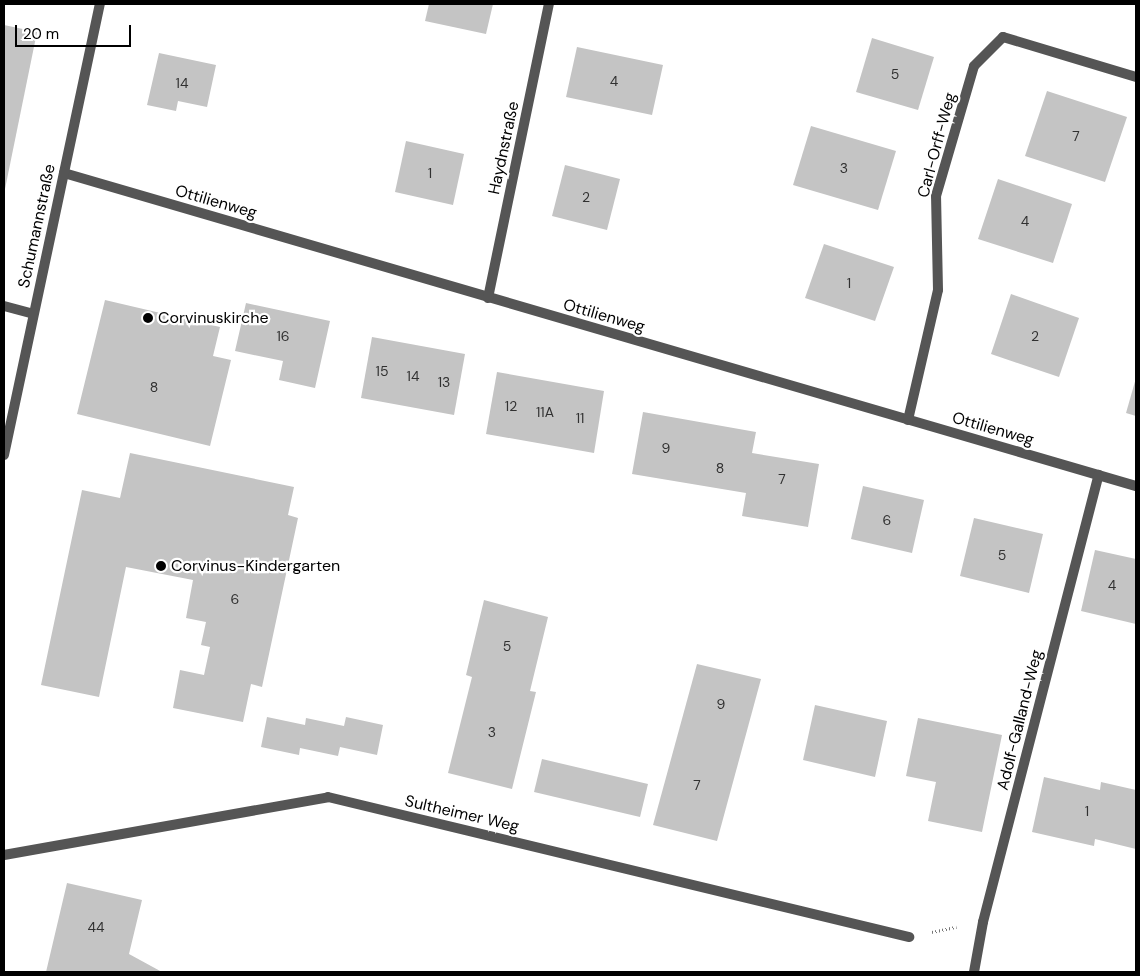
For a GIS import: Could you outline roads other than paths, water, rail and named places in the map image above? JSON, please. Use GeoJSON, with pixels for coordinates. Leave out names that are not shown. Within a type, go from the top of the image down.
{"type":"FeatureCollection","features":[{"type":"Feature","properties":{"kind":"street","name":"Schumannstraße"},"geometry":{"type":"LineString","coordinates":[[4,455],[100,4]]}},
{"type":"Feature","properties":{"kind":"street","name":"Haydnstraße"},"geometry":{"type":"LineString","coordinates":[[488,298],[549,4]]}},
{"type":"Feature","properties":{"kind":"street","name":"Carl-Orff-Weg"},"geometry":{"type":"LineString","coordinates":[[908,420],[938,290],[936,196],[974,66],[1003,37],[1136,77]]}},
{"type":"Feature","properties":{"kind":"street","name":"Ottilienweg"},"geometry":{"type":"LineString","coordinates":[[64,173],[1136,486]]}},
{"type":"Feature","properties":{"kind":"street"},"geometry":{"type":"LineString","coordinates":[[4,306],[33,314]]}},
{"type":"Feature","properties":{"kind":"street","name":"Adolf-Galland-Weg"},"geometry":{"type":"LineString","coordinates":[[974,972],[983,922],[1099,475]]}},
{"type":"Feature","properties":{"kind":"street","name":"Sultheimer Weg"},"geometry":{"type":"LineString","coordinates":[[4,855],[328,797],[909,937]]}},
{"type":"Feature","properties":{"kind":"place","name":"Corvinuskirche"},"geometry":{"type":"Point","coordinates":[148,318]}},
{"type":"Feature","properties":{"kind":"place","name":"Corvinus-Kindergarten"},"geometry":{"type":"Point","coordinates":[161,566]}}]}
